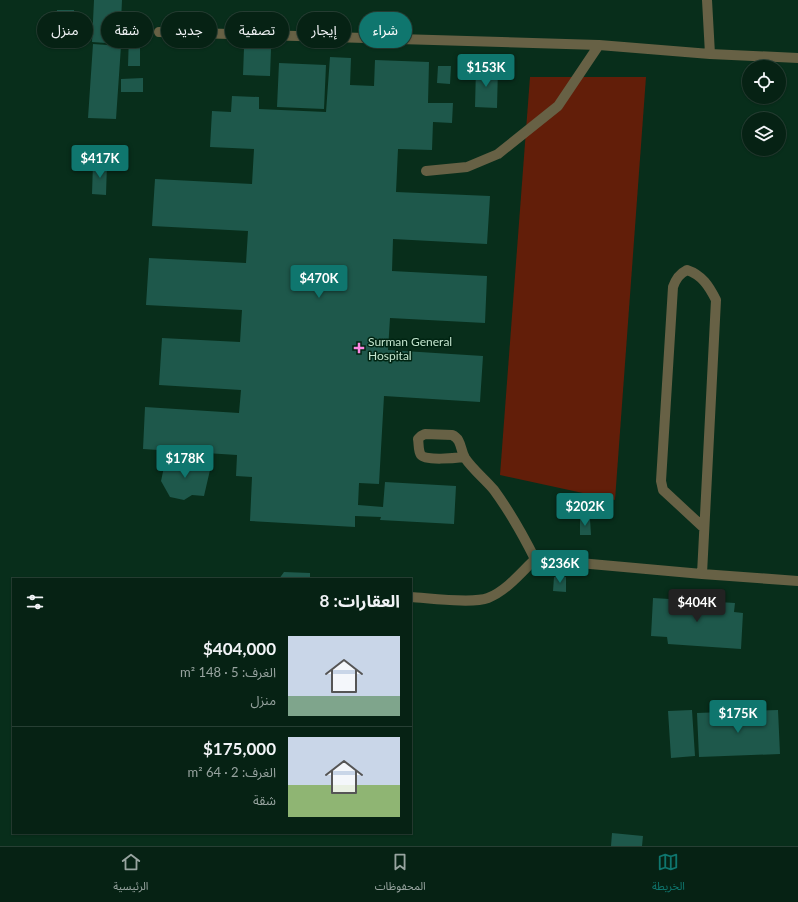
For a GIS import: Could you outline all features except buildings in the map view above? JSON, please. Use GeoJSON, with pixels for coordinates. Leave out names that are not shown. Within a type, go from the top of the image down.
{"type":"FeatureCollection","features":[{"type":"Feature","properties":{"kind":"street"},"geometry":{"type":"LineString","coordinates":[[707,0],[710,54]]}},
{"type":"Feature","properties":{"kind":"street"},"geometry":{"type":"LineString","coordinates":[[159,32],[599,45],[710,54],[798,58]]}},
{"type":"Feature","properties":{"kind":"street"},"geometry":{"type":"LineString","coordinates":[[426,171],[467,167],[498,154],[558,106],[599,45]]}},
{"type":"Feature","properties":{"kind":"street"},"geometry":{"type":"LineString","coordinates":[[702,574],[716,300],[709,286],[695,272],[687,270],[681,272],[673,287],[661,481],[663,490],[704,528]]}},
{"type":"Feature","properties":{"kind":"street"},"geometry":{"type":"LineString","coordinates":[[464,457],[494,490],[510,514],[535,559]]}},
{"type":"Feature","properties":{"kind":"street"},"geometry":{"type":"LineString","coordinates":[[535,559],[798,581]]}},
{"type":"Feature","properties":{"kind":"street"},"geometry":{"type":"LineString","coordinates":[[412,597],[467,601],[487,598],[509,585],[535,559]]}},
{"type":"Feature","properties":{"kind":"shaded area"},"geometry":{"type":"Polygon","coordinates":[[[530,77],[646,77],[615,500],[500,475],[530,77]]]}},
{"type":"Feature","properties":{"kind":"place","name":"Surman General Hospital"},"geometry":{"type":"Point","coordinates":[359,348]}}]}
